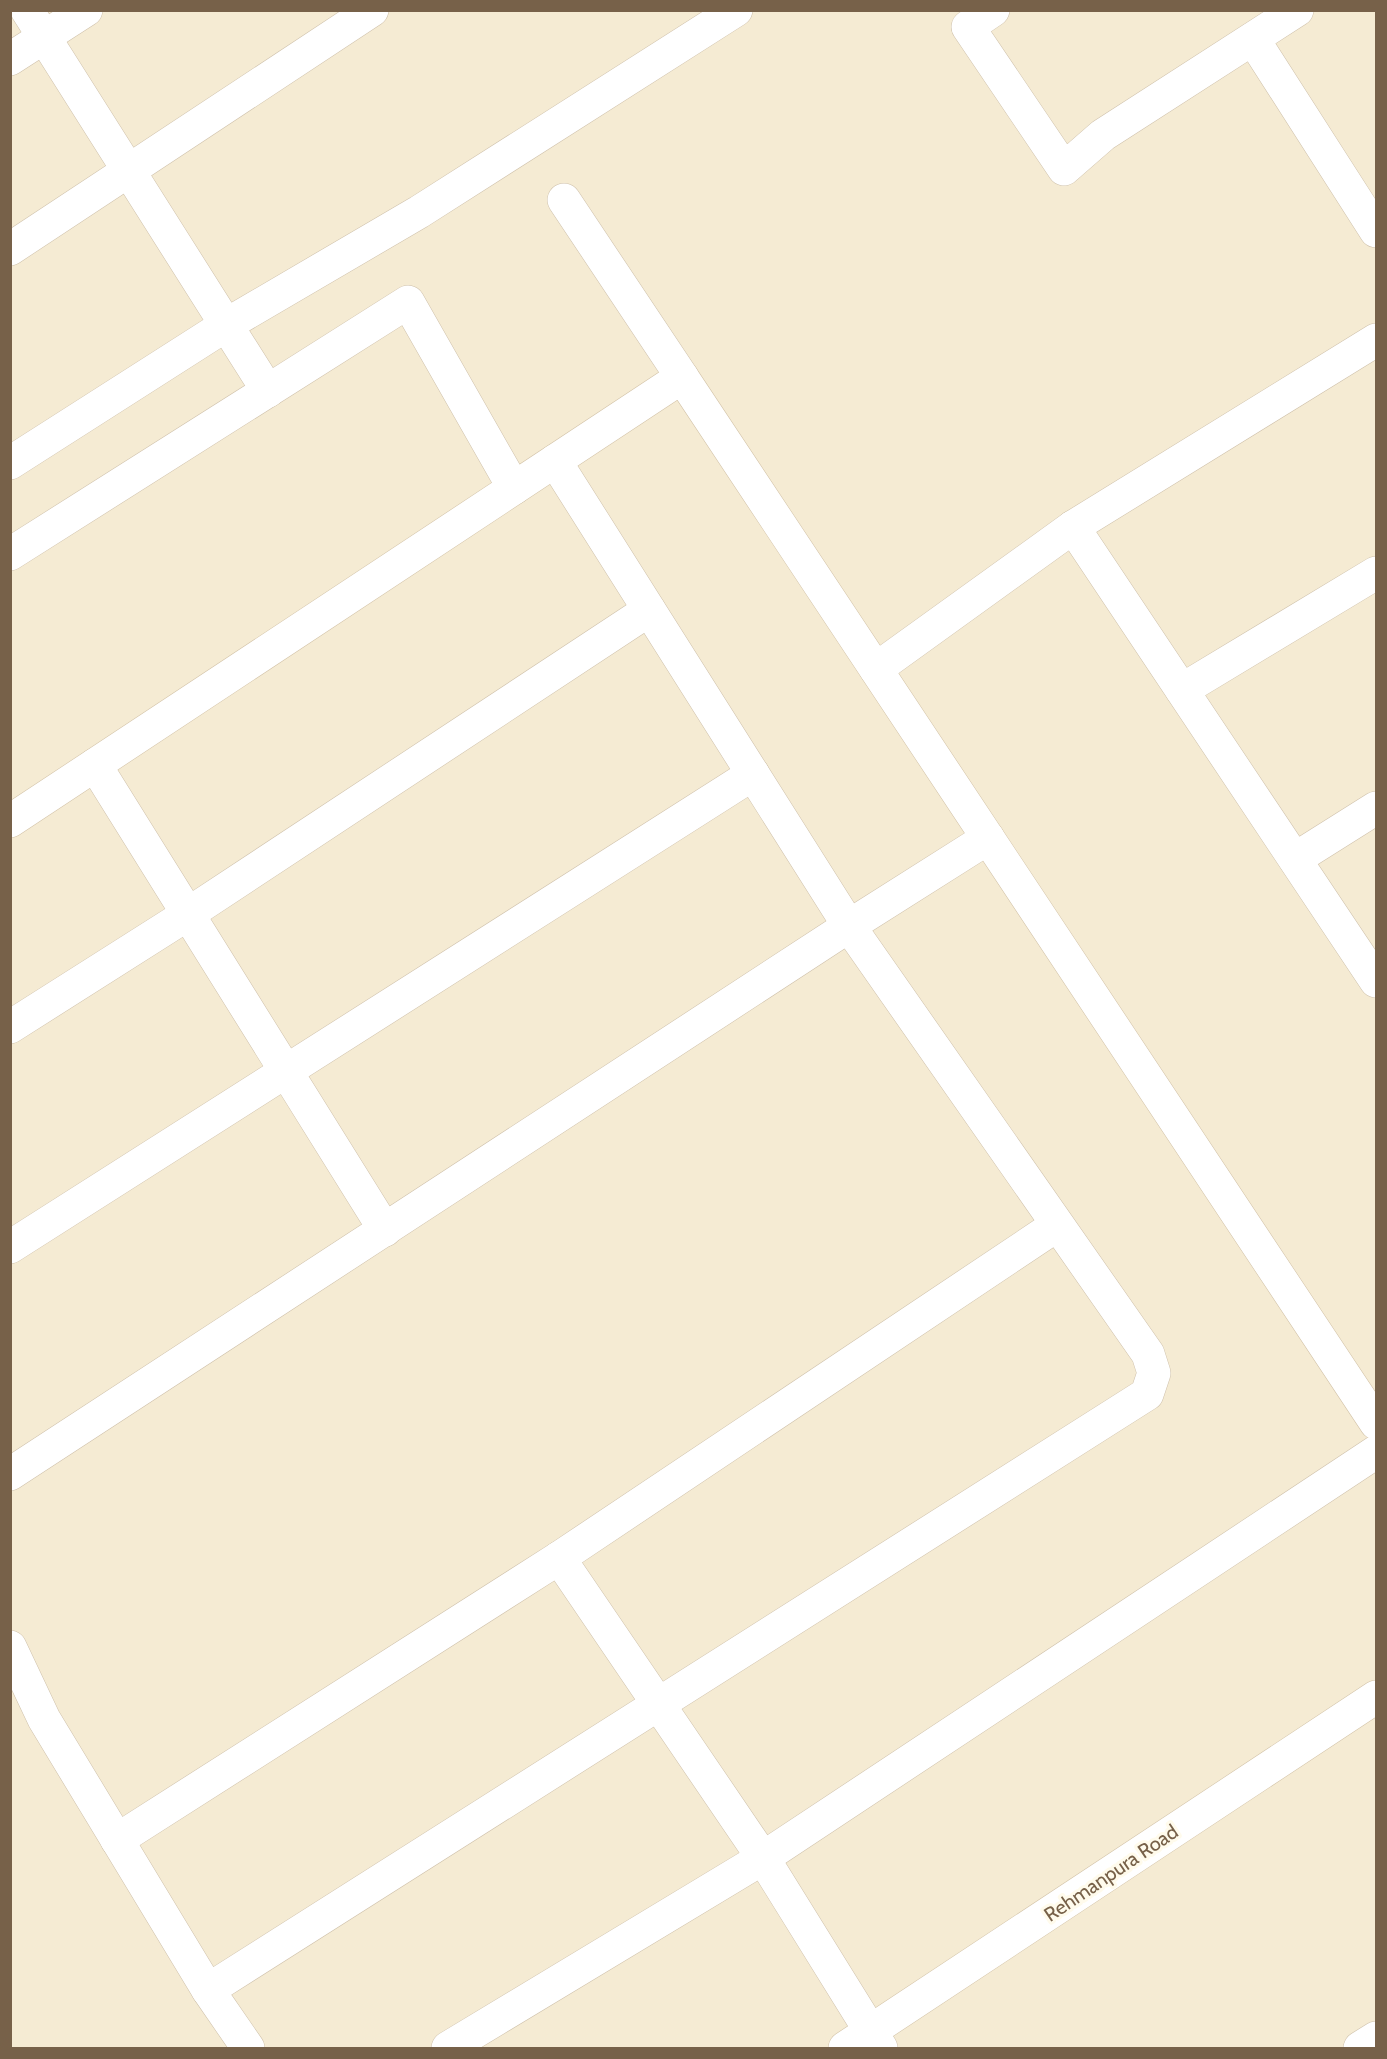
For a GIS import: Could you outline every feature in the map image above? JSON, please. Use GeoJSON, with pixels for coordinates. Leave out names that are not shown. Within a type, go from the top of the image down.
{"type":"FeatureCollection","features":[{"type":"Feature","properties":{"kind":"street"},"geometry":{"type":"LineString","coordinates":[[10,59],[36,24],[86,10]]}},
{"type":"Feature","properties":{"kind":"street"},"geometry":{"type":"LineString","coordinates":[[10,249],[372,10]]}},
{"type":"Feature","properties":{"kind":"street"},"geometry":{"type":"LineString","coordinates":[[10,464],[226,324],[419,212],[736,10]]}},
{"type":"Feature","properties":{"kind":"street"},"geometry":{"type":"LineString","coordinates":[[993,10],[968,27],[1064,169],[1103,135],[1297,10]]}},
{"type":"Feature","properties":{"kind":"street"},"geometry":{"type":"LineString","coordinates":[[36,24],[268,391]]}},
{"type":"Feature","properties":{"kind":"street"},"geometry":{"type":"LineString","coordinates":[[1252,39],[1377,231]]}},
{"type":"Feature","properties":{"kind":"street"},"geometry":{"type":"LineString","coordinates":[[564,200],[1377,1424]]}},
{"type":"Feature","properties":{"kind":"street"},"geometry":{"type":"LineString","coordinates":[[10,554],[408,302],[514,489]]}},
{"type":"Feature","properties":{"kind":"street"},"geometry":{"type":"LineString","coordinates":[[876,669],[1073,527],[1377,340]]}},
{"type":"Feature","properties":{"kind":"street"},"geometry":{"type":"LineString","coordinates":[[10,821],[682,377]]}},
{"type":"Feature","properties":{"kind":"street"},"geometry":{"type":"LineString","coordinates":[[208,1990],[1148,1394],[1155,1373],[1148,1354],[849,926],[555,461]]}},
{"type":"Feature","properties":{"kind":"street"},"geometry":{"type":"LineString","coordinates":[[1073,527],[1377,981]]}},
{"type":"Feature","properties":{"kind":"street"},"geometry":{"type":"LineString","coordinates":[[1182,690],[1377,573]]}},
{"type":"Feature","properties":{"kind":"street"},"geometry":{"type":"LineString","coordinates":[[10,1027],[188,914],[649,610]]}},
{"type":"Feature","properties":{"kind":"street"},"geometry":{"type":"LineString","coordinates":[[95,765],[385,1230]]}},
{"type":"Feature","properties":{"kind":"street"},"geometry":{"type":"LineString","coordinates":[[10,1247],[753,774]]}},
{"type":"Feature","properties":{"kind":"street"},"geometry":{"type":"LineString","coordinates":[[1295,859],[1377,808]]}},
{"type":"Feature","properties":{"kind":"street"},"geometry":{"type":"LineString","coordinates":[[10,1474],[849,926],[988,838]]}},
{"type":"Feature","properties":{"kind":"street"},"geometry":{"type":"LineString","coordinates":[[117,1840],[559,1558],[1057,1225]]}},
{"type":"Feature","properties":{"kind":"street"},"geometry":{"type":"LineString","coordinates":[[448,2049],[763,1858],[1377,1452]]}},
{"type":"Feature","properties":{"kind":"street"},"geometry":{"type":"LineString","coordinates":[[559,1558],[763,1858],[866,2043]]}},
{"type":"Feature","properties":{"kind":"street"},"geometry":{"type":"LineString","coordinates":[[10,1647],[44,1719],[208,1990],[248,2049]]}},
{"type":"Feature","properties":{"kind":"street","name":"Rehmanpura Road"},"geometry":{"type":"LineString","coordinates":[[866,2043],[1377,1697]]}},
{"type":"Feature","properties":{"kind":"street"},"geometry":{"type":"LineString","coordinates":[[1360,2049],[1377,2038]]}},
{"type":"Feature","properties":{"kind":"shaded area"},"geometry":{"type":"Polygon","coordinates":[[[11,11],[1376,11],[1376,2048],[11,2048],[11,11]]]}}]}
